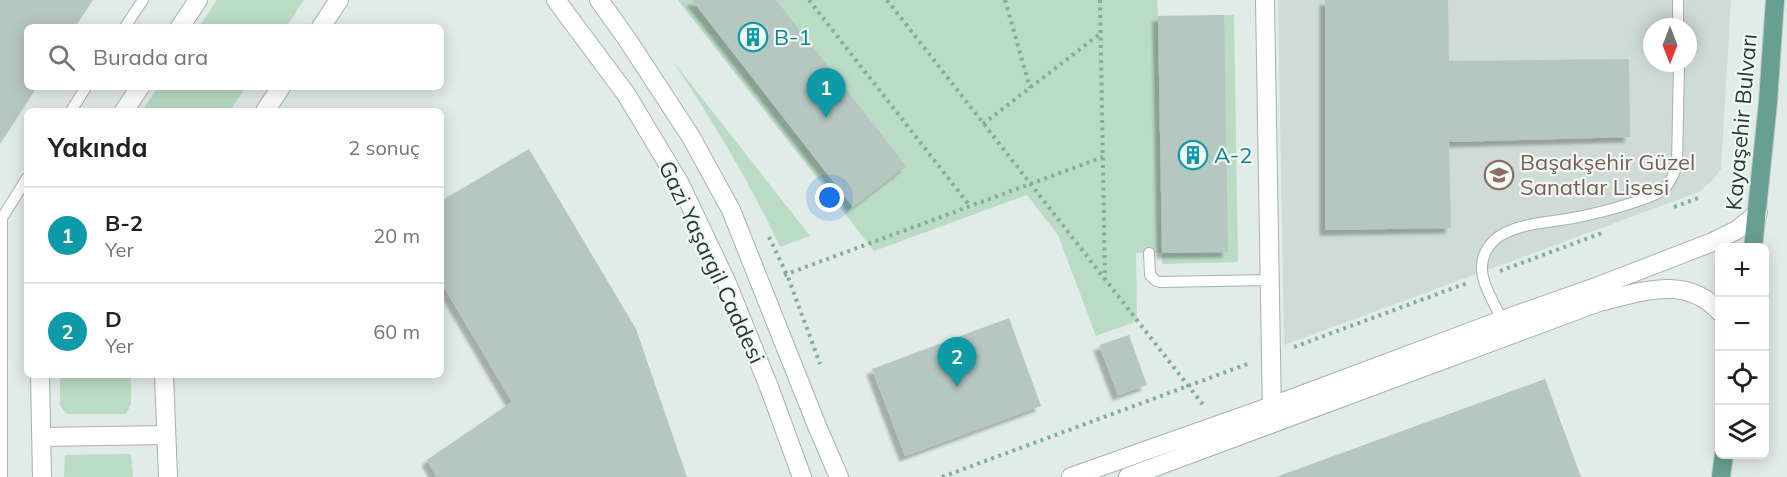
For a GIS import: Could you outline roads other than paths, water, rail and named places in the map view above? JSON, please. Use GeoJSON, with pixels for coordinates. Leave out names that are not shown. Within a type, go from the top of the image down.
{"type":"FeatureCollection","features":[{"type":"Feature","properties":{"kind":"main road","name":"Kayaşehir Bulvarı"},"geometry":{"type":"LineString","coordinates":[[1754,243],[1768,102],[1775,0]]}},
{"type":"Feature","properties":{"kind":"main road"},"geometry":{"type":"LineString","coordinates":[[1721,477],[1723,459]]}},
{"type":"Feature","properties":{"kind":"street"},"geometry":{"type":"LineString","coordinates":[[182,24],[198,0]]}},
{"type":"Feature","properties":{"kind":"street"},"geometry":{"type":"LineString","coordinates":[[323,24],[339,0]]}},
{"type":"Feature","properties":{"kind":"street","name":"Gazi Yaşargil Caddesi"},"geometry":{"type":"LineString","coordinates":[[556,0],[626,94],[680,184],[726,281],[802,477]]}},
{"type":"Feature","properties":{"kind":"street","name":"Gazi Yaşargil Caddesi"},"geometry":{"type":"LineString","coordinates":[[599,0],[691,137],[732,210],[839,477]]}},
{"type":"Feature","properties":{"kind":"street"},"geometry":{"type":"LineString","coordinates":[[1265,0],[1272,415]]}},
{"type":"Feature","properties":{"kind":"street"},"geometry":{"type":"LineString","coordinates":[[126,108],[138,90]]}},
{"type":"Feature","properties":{"kind":"street"},"geometry":{"type":"LineString","coordinates":[[267,108],[279,90]]}},
{"type":"Feature","properties":{"kind":"street"},"geometry":{"type":"LineString","coordinates":[[1128,477],[1502,320],[1710,243],[1737,230],[1758,213]]}},
{"type":"Feature","properties":{"kind":"street"},"geometry":{"type":"LineString","coordinates":[[1071,477],[1218,425],[1272,415],[1599,302],[1657,288],[1684,290],[1700,295],[1715,308]]}},
{"type":"Feature","properties":{"kind":"street"},"geometry":{"type":"LineString","coordinates":[[40,378],[42,477]]}},
{"type":"Feature","properties":{"kind":"street"},"geometry":{"type":"LineString","coordinates":[[164,378],[168,477]]}},
{"type":"Feature","properties":{"kind":"street"},"geometry":{"type":"LineString","coordinates":[[41,437],[166,435]]}},
{"type":"Feature","properties":{"kind":"lane"},"geometry":{"type":"LineString","coordinates":[[127,24],[142,0]]}},
{"type":"Feature","properties":{"kind":"lane"},"geometry":{"type":"LineString","coordinates":[[1678,0],[1678,18]]}},
{"type":"Feature","properties":{"kind":"lane"},"geometry":{"type":"LineString","coordinates":[[1502,320],[1487,287],[1482,269],[1485,252],[1494,240],[1507,232],[1529,225],[1613,209],[1643,199],[1662,191],[1671,181],[1677,165],[1679,72]]}},
{"type":"Feature","properties":{"kind":"lane"},"geometry":{"type":"LineString","coordinates":[[73,108],[84,90]]}},
{"type":"Feature","properties":{"kind":"lane"},"geometry":{"type":"LineString","coordinates":[[2,477],[2,218],[24,183]]}},
{"type":"Feature","properties":{"kind":"lane"},"geometry":{"type":"LineString","coordinates":[[1149,254],[1150,275],[1156,281],[1270,280]]}},
{"type":"Feature","properties":{"kind":"place","name":"B-1"},"geometry":{"type":"Point","coordinates":[753,37]}},
{"type":"Feature","properties":{"kind":"place","name":"B-2"},"geometry":{"type":"Point","coordinates":[826,118]}},
{"type":"Feature","properties":{"kind":"place","name":"A-2"},"geometry":{"type":"Point","coordinates":[1193,155]}},
{"type":"Feature","properties":{"kind":"place","name":"Başakşehir Güzel Sanatlar Lisesi"},"geometry":{"type":"Point","coordinates":[1499,175]}},
{"type":"Feature","properties":{"kind":"place","name":"D"},"geometry":{"type":"Point","coordinates":[957,387]}}]}
